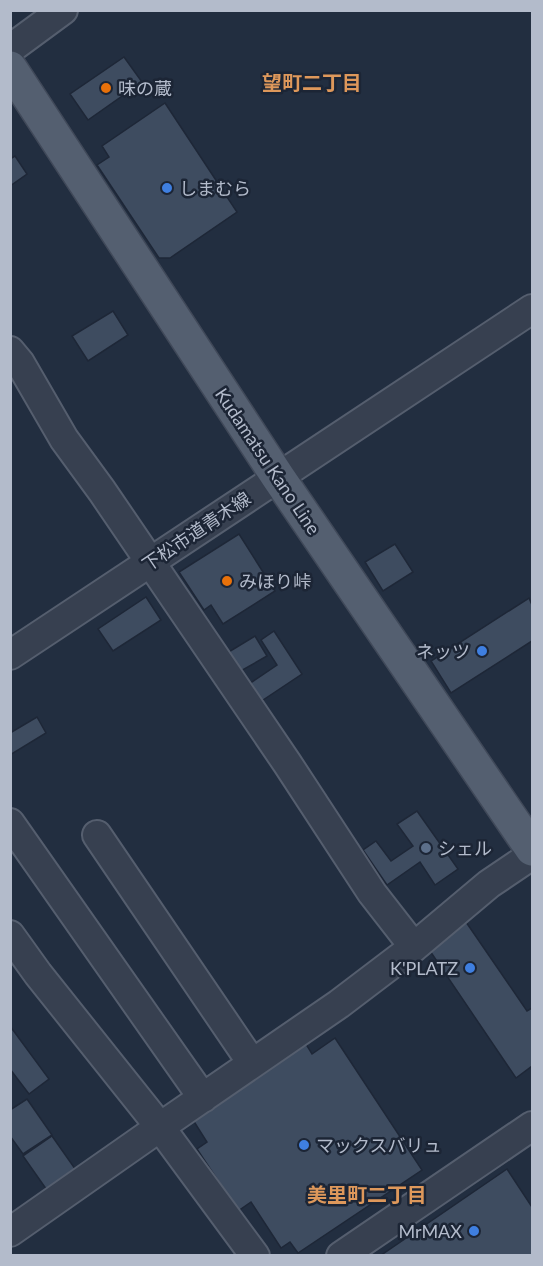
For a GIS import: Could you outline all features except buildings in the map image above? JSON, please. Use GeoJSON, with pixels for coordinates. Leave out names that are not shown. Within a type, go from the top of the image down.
{"type":"FeatureCollection","features":[{"type":"Feature","properties":{"kind":"main road","name":"Kudamatsu Kano Line"},"geometry":{"type":"LineString","coordinates":[[10,68],[278,477],[532,849]]}},
{"type":"Feature","properties":{"kind":"street"},"geometry":{"type":"LineString","coordinates":[[10,49],[63,10]]}},
{"type":"Feature","properties":{"kind":"street","name":"下松市道青木線"},"geometry":{"type":"LineString","coordinates":[[10,655],[532,309]]}},
{"type":"Feature","properties":{"kind":"street"},"geometry":{"type":"LineString","coordinates":[[10,351],[20,363],[64,439],[102,491],[287,763],[372,893],[414,947]]}},
{"type":"Feature","properties":{"kind":"street"},"geometry":{"type":"LineString","coordinates":[[10,823],[203,1098]]}},
{"type":"Feature","properties":{"kind":"street"},"geometry":{"type":"LineString","coordinates":[[97,835],[252,1064]]}},
{"type":"Feature","properties":{"kind":"street"},"geometry":{"type":"LineString","coordinates":[[10,1232],[339,1004],[414,947],[489,884],[532,855]]}},
{"type":"Feature","properties":{"kind":"street"},"geometry":{"type":"LineString","coordinates":[[10,935],[38,974],[160,1127],[255,1256]]}},
{"type":"Feature","properties":{"kind":"street"},"geometry":{"type":"LineString","coordinates":[[341,1256],[532,1126]]}},
{"type":"Feature","properties":{"kind":"place","name":"味の蔵"},"geometry":{"type":"Point","coordinates":[106,88]}},
{"type":"Feature","properties":{"kind":"place","name":"しまむら"},"geometry":{"type":"Point","coordinates":[167,188]}},
{"type":"Feature","properties":{"kind":"place","name":"みほり峠"},"geometry":{"type":"Point","coordinates":[227,581]}},
{"type":"Feature","properties":{"kind":"place","name":"ネッツ"},"geometry":{"type":"Point","coordinates":[482,651]}},
{"type":"Feature","properties":{"kind":"place","name":"シェル"},"geometry":{"type":"Point","coordinates":[426,848]}},
{"type":"Feature","properties":{"kind":"place","name":"K'PLATZ"},"geometry":{"type":"Point","coordinates":[470,968]}},
{"type":"Feature","properties":{"kind":"place","name":"マックスバリュ"},"geometry":{"type":"Point","coordinates":[304,1145]}},
{"type":"Feature","properties":{"kind":"place","name":"MrMAX"},"geometry":{"type":"Point","coordinates":[474,1231]}},
{"type":"Feature","properties":{"kind":"district","name":"望町二丁目"},"geometry":{"type":"Point","coordinates":[312,82]}},
{"type":"Feature","properties":{"kind":"district","name":"美里町二丁目"},"geometry":{"type":"Point","coordinates":[367,1194]}}]}
